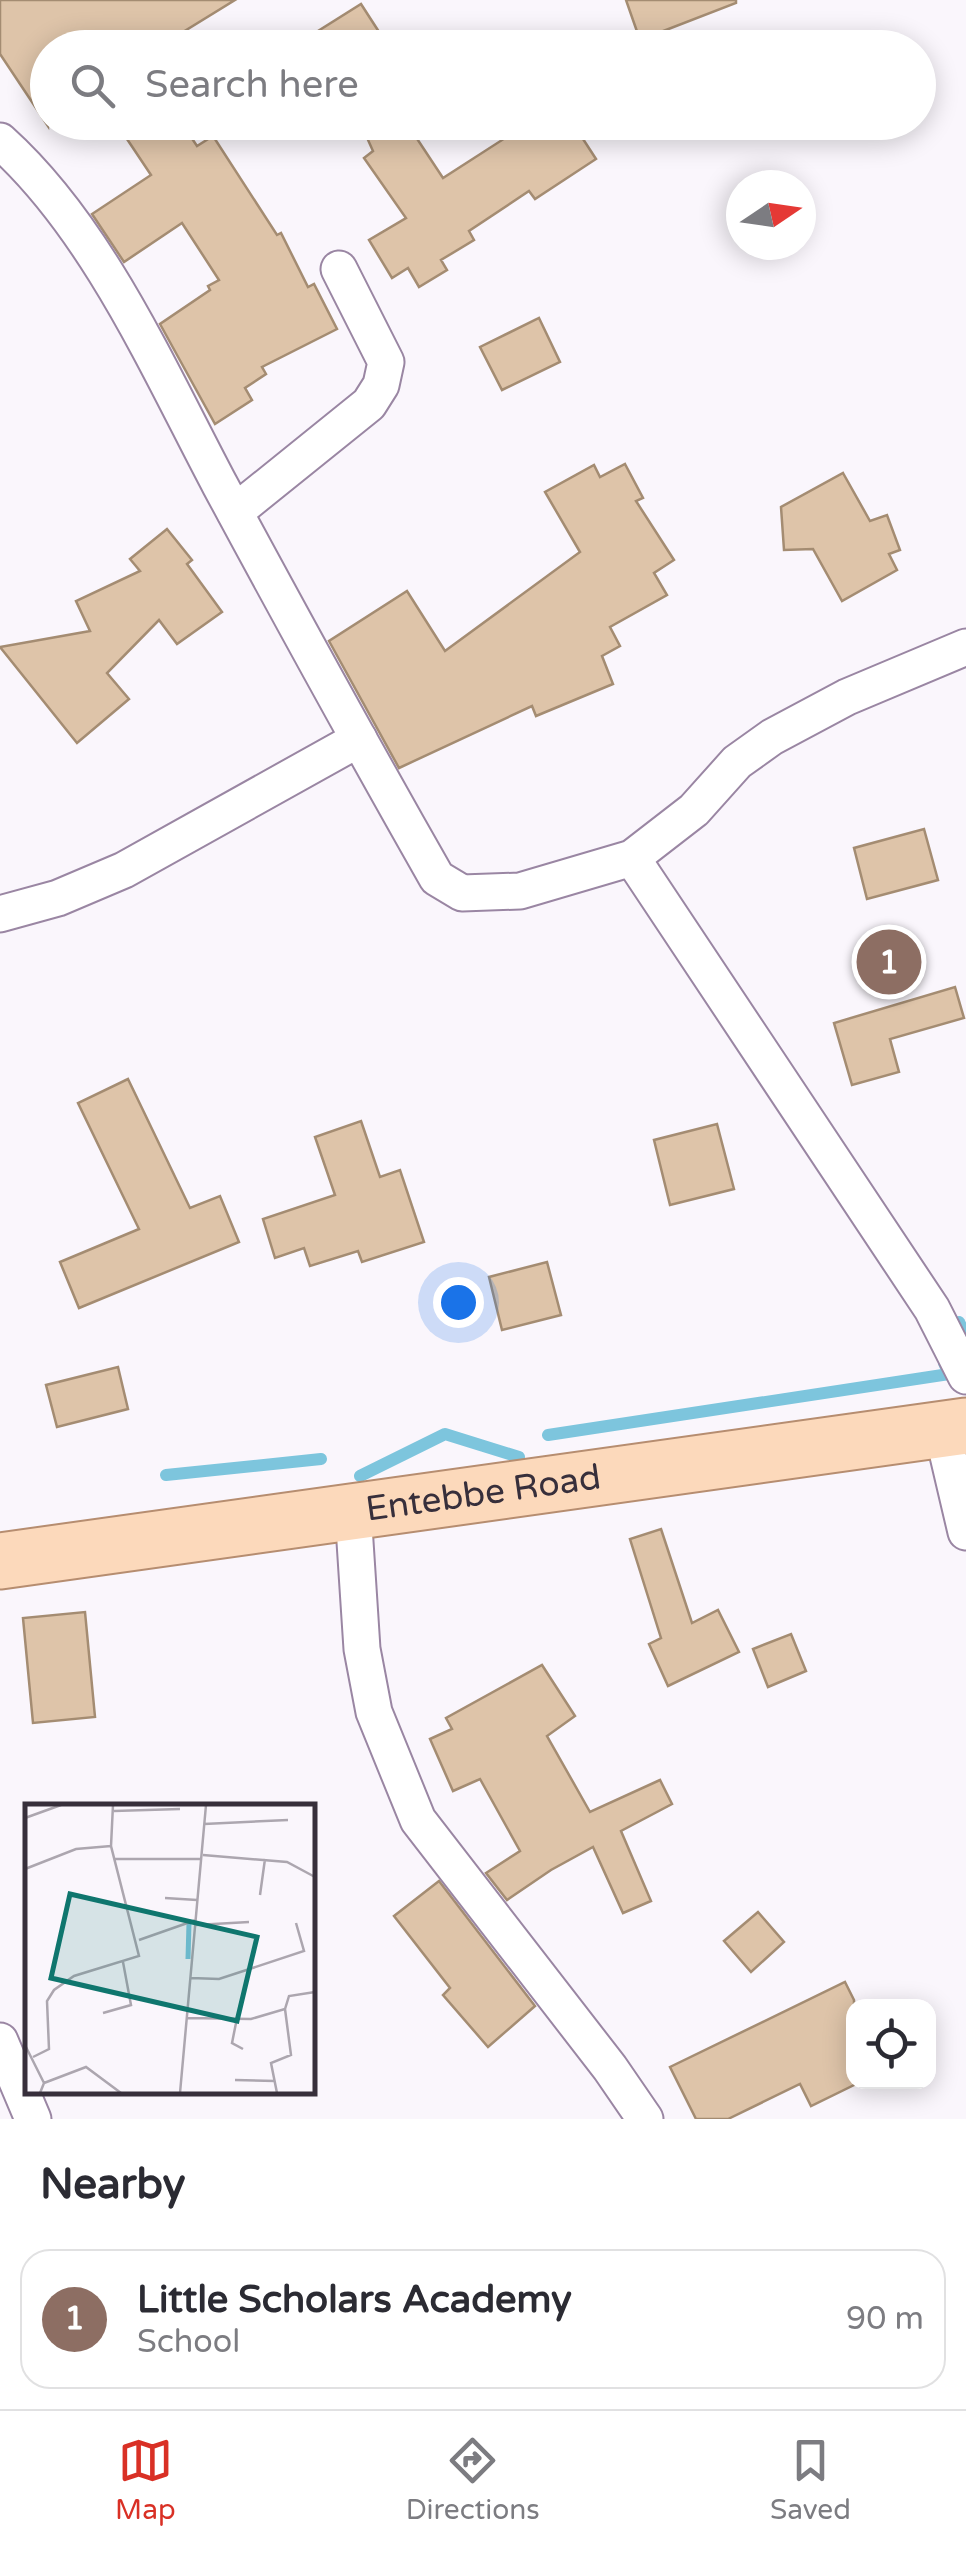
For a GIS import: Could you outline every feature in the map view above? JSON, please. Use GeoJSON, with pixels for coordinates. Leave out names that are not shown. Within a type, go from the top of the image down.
{"type":"FeatureCollection","features":[{"type":"Feature","properties":{"kind":"main road","name":"Entebbe Road"},"geometry":{"type":"LineString","coordinates":[[0,1560],[954,1428]]}},
{"type":"Feature","properties":{"kind":"street"},"geometry":{"type":"LineString","coordinates":[[0,142],[26,164],[90,244],[436,878],[462,893],[520,891],[632,858],[694,810],[737,762],[763,742],[806,716],[966,648]]}},
{"type":"Feature","properties":{"kind":"street"},"geometry":{"type":"LineString","coordinates":[[234,512],[369,404],[380,386],[384,355],[339,269]]}},
{"type":"Feature","properties":{"kind":"street"},"geometry":{"type":"LineString","coordinates":[[0,914],[58,898],[124,870],[359,740]]}},
{"type":"Feature","properties":{"kind":"street"},"geometry":{"type":"LineString","coordinates":[[632,858],[932,1308],[966,1376]]}},
{"type":"Feature","properties":{"kind":"street"},"geometry":{"type":"LineString","coordinates":[[954,1428],[966,1532]]}},
{"type":"Feature","properties":{"kind":"street"},"geometry":{"type":"LineString","coordinates":[[353,1511],[362,1649],[374,1712],[418,1820],[645,2119]]}},
{"type":"Feature","properties":{"kind":"street"},"geometry":{"type":"LineString","coordinates":[[0,2040],[21,2112]]}},
{"type":"Feature","properties":{"kind":"building"},"geometry":{"type":"Polygon","coordinates":[[[0,0],[235,0],[186,30],[30,30],[30,99],[0,54],[0,0]]]}},
{"type":"Feature","properties":{"kind":"building"},"geometry":{"type":"Polygon","coordinates":[[[626,0],[736,0],[666,30],[636,30],[626,0]]]}},
{"type":"Feature","properties":{"kind":"building"},"geometry":{"type":"Polygon","coordinates":[[[361,4],[378,30],[320,30],[361,4]]]}},
{"type":"Feature","properties":{"kind":"building"},"geometry":{"type":"Polygon","coordinates":[[[128,140],[193,140],[197,146],[216,140],[277,235],[281,233],[308,287],[314,284],[337,329],[262,367],[266,374],[245,388],[252,400],[215,424],[160,324],[219,280],[182,223],[124,262],[92,214],[151,175],[128,140]]]}},
{"type":"Feature","properties":{"kind":"building"},"geometry":{"type":"Polygon","coordinates":[[[368,140],[418,140],[443,178],[502,140],[584,140],[596,159],[535,199],[529,191],[469,231],[474,240],[441,260],[447,270],[419,287],[408,268],[392,278],[369,240],[406,218],[364,158],[373,151],[368,140]]]}},
{"type":"Feature","properties":{"kind":"building"},"geometry":{"type":"Polygon","coordinates":[[[539,318],[560,362],[502,390],[480,347],[539,318]]]}},
{"type":"Feature","properties":{"kind":"building"},"geometry":{"type":"Polygon","coordinates":[[[625,464],[643,498],[636,501],[674,560],[654,573],[667,595],[610,627],[620,646],[602,656],[613,684],[536,716],[532,706],[399,768],[329,641],[407,591],[445,651],[580,552],[545,492],[594,465],[600,477],[625,464]]]}},
{"type":"Feature","properties":{"kind":"building"},"geometry":{"type":"Polygon","coordinates":[[[843,473],[870,521],[887,515],[900,550],[889,554],[897,570],[842,601],[813,549],[784,550],[781,507],[843,473]]]}},
{"type":"Feature","properties":{"kind":"building"},"geometry":{"type":"Polygon","coordinates":[[[167,529],[192,560],[187,564],[222,612],[177,644],[159,620],[107,673],[129,699],[77,743],[0,647],[90,631],[76,601],[140,571],[130,559],[167,529]]]}},
{"type":"Feature","properties":{"kind":"building"},"geometry":{"type":"Polygon","coordinates":[[[924,829],[938,880],[867,899],[854,848],[924,829]]]}},
{"type":"Feature","properties":{"kind":"building"},"geometry":{"type":"Polygon","coordinates":[[[955,987],[964,1018],[890,1039],[899,1072],[852,1085],[834,1023],[955,987]]]}},
{"type":"Feature","properties":{"kind":"building"},"geometry":{"type":"Polygon","coordinates":[[[128,1079],[190,1208],[220,1196],[239,1242],[79,1308],[60,1262],[139,1229],[78,1103],[128,1079]]]}},
{"type":"Feature","properties":{"kind":"building"},"geometry":{"type":"Polygon","coordinates":[[[361,1121],[380,1177],[400,1170],[424,1242],[362,1262],[358,1251],[310,1266],[304,1248],[275,1258],[263,1219],[335,1195],[315,1137],[361,1121]]]}},
{"type":"Feature","properties":{"kind":"building"},"geometry":{"type":"Polygon","coordinates":[[[717,1124],[734,1189],[670,1205],[654,1140],[717,1124]]]}},
{"type":"Feature","properties":{"kind":"building"},"geometry":{"type":"Polygon","coordinates":[[[547,1262],[561,1315],[502,1330],[489,1277],[547,1262]]]}},
{"type":"Feature","properties":{"kind":"building"},"geometry":{"type":"Polygon","coordinates":[[[118,1367],[128,1409],[57,1427],[46,1385],[118,1367]]]}},
{"type":"Feature","properties":{"kind":"building"},"geometry":{"type":"Polygon","coordinates":[[[661,1529],[692,1623],[718,1610],[739,1652],[668,1686],[649,1644],[661,1638],[630,1539],[661,1529]]]}},
{"type":"Feature","properties":{"kind":"building"},"geometry":{"type":"Polygon","coordinates":[[[85,1612],[95,1717],[33,1723],[23,1618],[85,1612]]]}},
{"type":"Feature","properties":{"kind":"building"},"geometry":{"type":"Polygon","coordinates":[[[791,1634],[806,1671],[768,1687],[753,1649],[791,1634]]]}},
{"type":"Feature","properties":{"kind":"building"},"geometry":{"type":"Polygon","coordinates":[[[542,1665],[575,1716],[547,1736],[590,1812],[660,1780],[672,1804],[621,1831],[651,1901],[623,1913],[593,1847],[507,1900],[486,1873],[520,1851],[480,1779],[453,1791],[430,1739],[452,1729],[446,1718],[542,1665]]]}},
{"type":"Feature","properties":{"kind":"building"},"geometry":{"type":"Polygon","coordinates":[[[439,1881],[535,2006],[488,2047],[443,1995],[450,1988],[394,1916],[439,1881]]]}},
{"type":"Feature","properties":{"kind":"building"},"geometry":{"type":"Polygon","coordinates":[[[758,1912],[784,1942],[751,1972],[724,1941],[758,1912]]]}},
{"type":"Feature","properties":{"kind":"building"},"geometry":{"type":"Polygon","coordinates":[[[845,1982],[854,1999],[846,1999],[846,2089],[811,2106],[800,2084],[728,2119],[696,2119],[670,2067],[845,1982]]]}},
{"type":"Feature","properties":{"kind":"waterway"},"geometry":{"type":"LineString","coordinates":[[959,1322],[966,1336]]}},
{"type":"Feature","properties":{"kind":"waterway"},"geometry":{"type":"LineString","coordinates":[[548,1435],[949,1374],[944,1363]]}},
{"type":"Feature","properties":{"kind":"waterway"},"geometry":{"type":"LineString","coordinates":[[360,1476],[445,1434],[519,1457]]}},
{"type":"Feature","properties":{"kind":"waterway"},"geometry":{"type":"LineString","coordinates":[[166,1475],[321,1459]]}},
{"type":"Feature","properties":{"kind":"place","name":"Little Scholars Academy"},"geometry":{"type":"Point","coordinates":[889,962]}}]}
